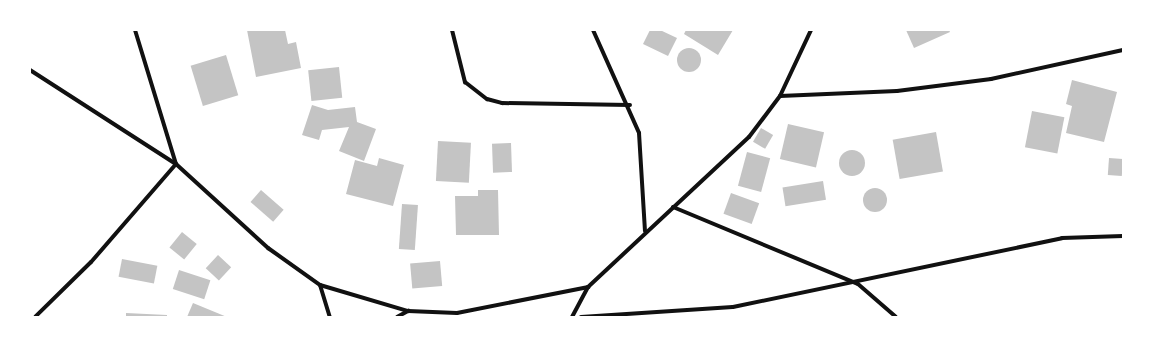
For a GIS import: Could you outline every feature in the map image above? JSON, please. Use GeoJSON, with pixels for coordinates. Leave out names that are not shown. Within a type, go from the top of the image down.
{"type":"FeatureCollection","features":[{"type":"Feature","properties":{"kind":"street"},"geometry":{"type":"LineString","coordinates":[[135,30],[176,164]]}},
{"type":"Feature","properties":{"kind":"street"},"geometry":{"type":"LineString","coordinates":[[452,30],[465,82],[488,99],[502,103],[630,105]]}},
{"type":"Feature","properties":{"kind":"street"},"geometry":{"type":"LineString","coordinates":[[593,30],[630,105],[642,146],[645,231]]}},
{"type":"Feature","properties":{"kind":"street"},"geometry":{"type":"LineString","coordinates":[[572,317],[588,287],[645,231],[674,207],[749,137],[780,96],[811,30]]}},
{"type":"Feature","properties":{"kind":"street"},"geometry":{"type":"LineString","coordinates":[[780,96],[897,91],[983,80],[1123,50]]}},
{"type":"Feature","properties":{"kind":"street"},"geometry":{"type":"LineString","coordinates":[[30,70],[176,164],[268,248],[320,285],[408,311],[458,315],[588,287]]}},
{"type":"Feature","properties":{"kind":"street"},"geometry":{"type":"LineString","coordinates":[[35,317],[91,262],[176,164]]}},
{"type":"Feature","properties":{"kind":"street"},"geometry":{"type":"LineString","coordinates":[[674,207],[858,284],[896,317]]}},
{"type":"Feature","properties":{"kind":"street"},"geometry":{"type":"LineString","coordinates":[[581,317],[705,311],[858,284],[1062,238],[1123,236]]}},
{"type":"Feature","properties":{"kind":"street"},"geometry":{"type":"LineString","coordinates":[[320,285],[330,317]]}},
{"type":"Feature","properties":{"kind":"street"},"geometry":{"type":"LineString","coordinates":[[397,317],[408,311]]}},
{"type":"Feature","properties":{"kind":"building"},"geometry":{"type":"Polygon","coordinates":[[[247,30],[285,30],[288,44],[296,42],[301,68],[256,77],[247,30]]]}},
{"type":"Feature","properties":{"kind":"building"},"geometry":{"type":"Polygon","coordinates":[[[650,30],[660,30],[677,38],[668,56],[643,44],[650,30]]]}},
{"type":"Feature","properties":{"kind":"building"},"geometry":{"type":"Polygon","coordinates":[[[686,30],[733,30],[718,55],[684,34],[686,30]]]}},
{"type":"Feature","properties":{"kind":"building"},"geometry":{"type":"Polygon","coordinates":[[[906,30],[949,30],[950,32],[914,48],[906,30]]]}},
{"type":"Feature","properties":{"kind":"building"},"geometry":{"type":"Polygon","coordinates":[[[689,48],[698,51],[701,60],[698,69],[689,72],[680,69],[677,60],[680,51],[689,48]]]}},
{"type":"Feature","properties":{"kind":"building"},"geometry":{"type":"Polygon","coordinates":[[[226,55],[238,95],[203,106],[191,66],[226,55]]]}},
{"type":"Feature","properties":{"kind":"building"},"geometry":{"type":"Polygon","coordinates":[[[339,67],[342,98],[311,101],[308,70],[339,67]]]}},
{"type":"Feature","properties":{"kind":"building"},"geometry":{"type":"Polygon","coordinates":[[[1072,80],[1117,92],[1104,142],[1066,133],[1072,106],[1066,104],[1072,80]]]}},
{"type":"Feature","properties":{"kind":"building"},"geometry":{"type":"Polygon","coordinates":[[[312,105],[328,110],[355,107],[357,122],[376,129],[364,161],[339,151],[349,127],[322,130],[319,140],[302,135],[312,105]]]}},
{"type":"Feature","properties":{"kind":"building"},"geometry":{"type":"Polygon","coordinates":[[[1032,111],[1064,117],[1057,154],[1025,147],[1032,111]]]}},
{"type":"Feature","properties":{"kind":"building"},"geometry":{"type":"Polygon","coordinates":[[[788,124],[824,132],[816,167],[780,159],[788,124]]]}},
{"type":"Feature","properties":{"kind":"building"},"geometry":{"type":"Polygon","coordinates":[[[761,128],[773,135],[765,149],[753,142],[761,128]]]}},
{"type":"Feature","properties":{"kind":"building"},"geometry":{"type":"Polygon","coordinates":[[[936,132],[943,171],[900,179],[893,140],[936,132]]]}},
{"type":"Feature","properties":{"kind":"building"},"geometry":{"type":"Polygon","coordinates":[[[438,141],[471,143],[469,183],[436,181],[438,141]]]}},
{"type":"Feature","properties":{"kind":"building"},"geometry":{"type":"Polygon","coordinates":[[[511,143],[512,172],[493,173],[492,144],[511,143]]]}},
{"type":"Feature","properties":{"kind":"building"},"geometry":{"type":"Polygon","coordinates":[[[852,150],[861,154],[865,163],[861,172],[852,176],[843,172],[839,163],[843,154],[852,150]]]}},
{"type":"Feature","properties":{"kind":"building"},"geometry":{"type":"Polygon","coordinates":[[[747,152],[770,158],[761,192],[738,186],[747,152]]]}},
{"type":"Feature","properties":{"kind":"building"},"geometry":{"type":"Polygon","coordinates":[[[379,158],[404,165],[393,206],[346,194],[355,160],[377,166],[379,158]]]}},
{"type":"Feature","properties":{"kind":"building"},"geometry":{"type":"Polygon","coordinates":[[[1109,158],[1123,159],[1122,176],[1108,175],[1109,158]]]}},
{"type":"Feature","properties":{"kind":"building"},"geometry":{"type":"Polygon","coordinates":[[[823,181],[826,200],[785,206],[783,187],[823,181]]]}},
{"type":"Feature","properties":{"kind":"building"},"geometry":{"type":"Polygon","coordinates":[[[875,188],[883,192],[887,200],[883,208],[875,212],[867,208],[863,200],[867,192],[875,188]]]}},
{"type":"Feature","properties":{"kind":"building"},"geometry":{"type":"Polygon","coordinates":[[[261,190],[284,210],[273,222],[251,202],[261,190]]]}},
{"type":"Feature","properties":{"kind":"building"},"geometry":{"type":"Polygon","coordinates":[[[478,190],[498,190],[499,235],[456,235],[455,196],[478,196],[478,190]]]}},
{"type":"Feature","properties":{"kind":"building"},"geometry":{"type":"Polygon","coordinates":[[[731,193],[759,203],[752,224],[723,214],[731,193]]]}},
{"type":"Feature","properties":{"kind":"building"},"geometry":{"type":"Polygon","coordinates":[[[402,204],[418,205],[415,250],[399,249],[402,204]]]}},
{"type":"Feature","properties":{"kind":"building"},"geometry":{"type":"Polygon","coordinates":[[[182,232],[197,244],[184,260],[169,248],[182,232]]]}},
{"type":"Feature","properties":{"kind":"building"},"geometry":{"type":"Polygon","coordinates":[[[218,255],[231,267],[219,280],[206,268],[218,255]]]}},
{"type":"Feature","properties":{"kind":"building"},"geometry":{"type":"Polygon","coordinates":[[[122,259],[157,266],[154,284],[119,277],[122,259]]]}},
{"type":"Feature","properties":{"kind":"building"},"geometry":{"type":"Polygon","coordinates":[[[440,261],[442,286],[412,289],[410,264],[440,261]]]}},
{"type":"Feature","properties":{"kind":"building"},"geometry":{"type":"Polygon","coordinates":[[[179,270],[210,280],[204,299],[173,289],[179,270]]]}},
{"type":"Feature","properties":{"kind":"building"},"geometry":{"type":"Polygon","coordinates":[[[193,303],[227,317],[187,317],[193,303]]]}},
{"type":"Feature","properties":{"kind":"building"},"geometry":{"type":"Polygon","coordinates":[[[126,313],[167,315],[167,317],[126,317],[126,313]]]}}]}
